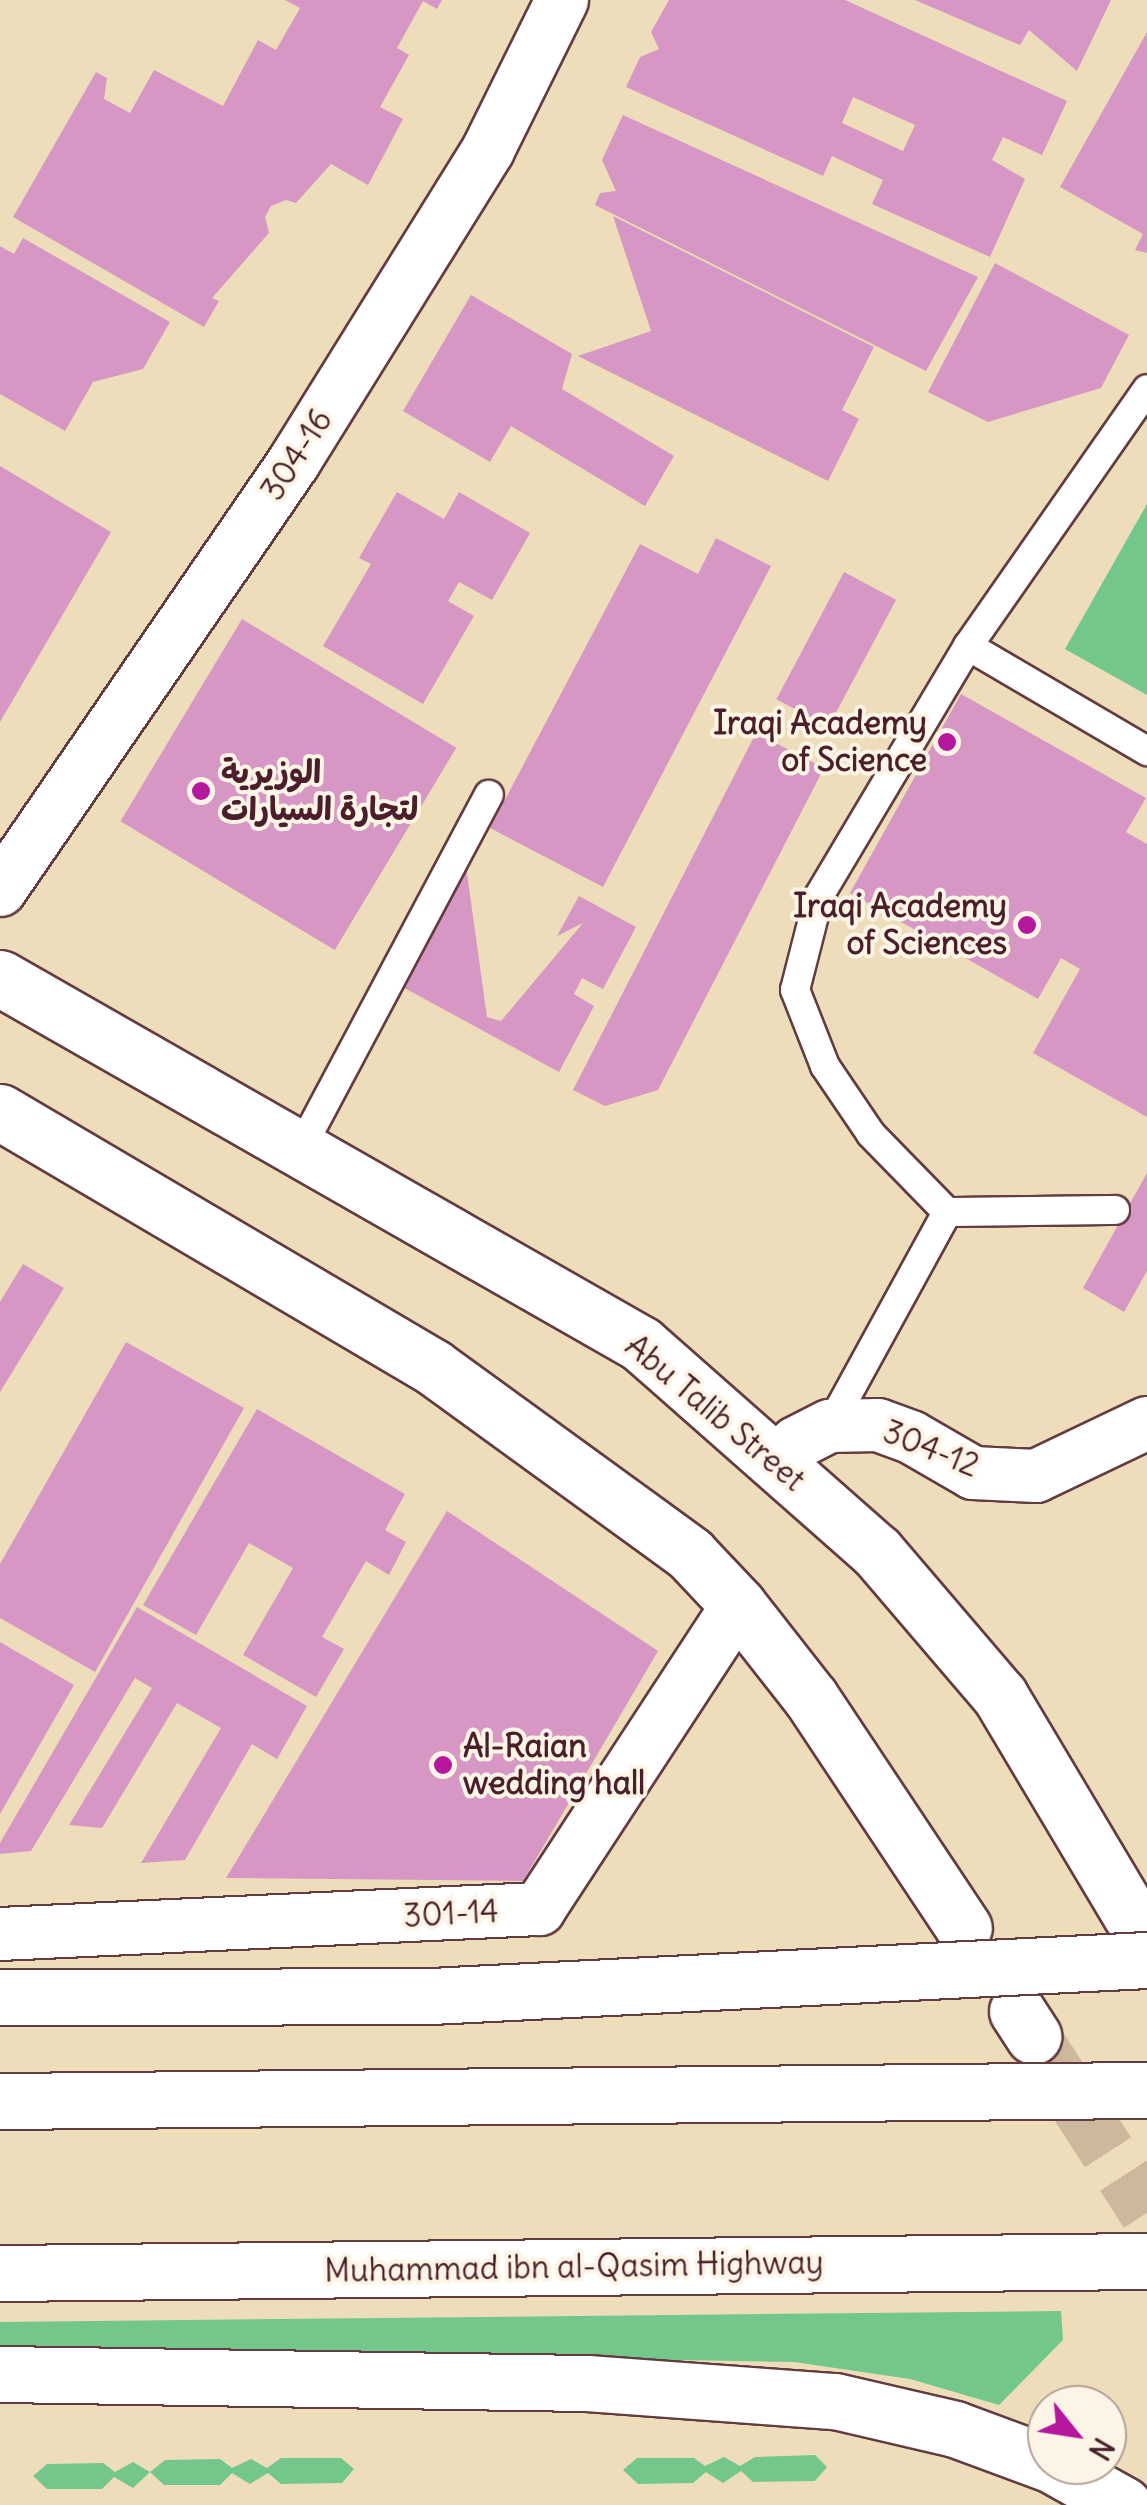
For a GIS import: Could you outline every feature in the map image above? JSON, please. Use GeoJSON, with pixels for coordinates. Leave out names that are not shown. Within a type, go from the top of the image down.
{"type":"FeatureCollection","features":[{"type":"Feature","properties":{"kind":"main road","name":"Abu Talib Street"},"geometry":{"type":"LineString","coordinates":[[0,978],[641,1344],[877,1552],[1000,1696],[1139,1938]]}},
{"type":"Feature","properties":{"kind":"main road"},"geometry":{"type":"LineString","coordinates":[[0,1112],[433,1367],[690,1554],[738,1605],[811,1698],[964,1928]]}},
{"type":"Feature","properties":{"kind":"main road"},"geometry":{"type":"LineString","coordinates":[[0,1997],[432,1996],[1139,1938]]}},
{"type":"Feature","properties":{"kind":"main road"},"geometry":{"type":"LineString","coordinates":[[0,2101],[1147,2090]]}},
{"type":"Feature","properties":{"kind":"main road","name":"Muhammad ibn al-Qasim Highway"},"geometry":{"type":"LineString","coordinates":[[0,2273],[1147,2261]]}},
{"type":"Feature","properties":{"kind":"main road"},"geometry":{"type":"LineString","coordinates":[[0,2374],[587,2383],[835,2401],[954,2429],[1027,2456]]}},
{"type":"Feature","properties":{"kind":"main road"},"geometry":{"type":"LineString","coordinates":[[1088,2485],[1124,2505]]}},
{"type":"Feature","properties":{"kind":"street","name":"304-16"},"geometry":{"type":"LineString","coordinates":[[0,890],[294,462],[488,150],[562,0]]}},
{"type":"Feature","properties":{"kind":"street","name":"304-12"},"geometry":{"type":"LineString","coordinates":[[830,1426],[878,1424],[911,1437],[974,1473],[1036,1476],[1147,1423]]}},
{"type":"Feature","properties":{"kind":"street"},"geometry":{"type":"LineString","coordinates":[[777,1464],[796,1443],[830,1426]]}},
{"type":"Feature","properties":{"kind":"street","name":"301-14"},"geometry":{"type":"LineString","coordinates":[[0,1934],[539,1909],[738,1605]]}},
{"type":"Feature","properties":{"kind":"lane"},"geometry":{"type":"LineString","coordinates":[[1116,1210],[947,1212],[872,1134],[826,1066],[795,990],[819,896],[968,646],[1147,389]]}},
{"type":"Feature","properties":{"kind":"lane"},"geometry":{"type":"LineString","coordinates":[[968,646],[1147,751]]}},
{"type":"Feature","properties":{"kind":"lane"},"geometry":{"type":"LineString","coordinates":[[300,1148],[488,795]]}},
{"type":"Feature","properties":{"kind":"lane"},"geometry":{"type":"LineString","coordinates":[[830,1426],[947,1212]]}},
{"type":"Feature","properties":{"kind":"green space"},"geometry":{"type":"Polygon","coordinates":[[[1147,504],[1147,695],[1065,649],[1147,504]]]}},
{"type":"Feature","properties":{"kind":"green space"},"geometry":{"type":"Polygon","coordinates":[[[1061,2311],[1063,2340],[999,2405],[910,2379],[794,2362],[0,2348],[0,2322],[1061,2311]]]}},
{"type":"Feature","properties":{"kind":"green space"},"geometry":{"type":"Polygon","coordinates":[[[815,2455],[827,2467],[815,2481],[753,2482],[741,2471],[723,2483],[706,2472],[693,2483],[638,2484],[623,2470],[637,2458],[694,2458],[705,2466],[724,2457],[740,2466],[755,2457],[815,2455]]]}},
{"type":"Feature","properties":{"kind":"green space"},"geometry":{"type":"Polygon","coordinates":[[[281,2458],[341,2458],[354,2469],[342,2483],[281,2484],[268,2473],[250,2484],[232,2473],[220,2485],[164,2485],[150,2472],[165,2460],[220,2459],[232,2468],[251,2459],[267,2468],[281,2458]]]}},
{"type":"Feature","properties":{"kind":"green space"},"geometry":{"type":"Polygon","coordinates":[[[133,2462],[150,2472],[133,2488],[114,2477],[102,2489],[47,2489],[33,2476],[47,2464],[103,2463],[115,2472],[133,2462]]]}},
{"type":"Feature","properties":{"kind":"building"},"geometry":{"type":"Polygon","coordinates":[[[285,0],[442,0],[437,9],[423,1],[397,48],[409,55],[380,107],[403,119],[368,185],[331,164],[296,203],[286,200],[271,206],[265,217],[269,233],[212,298],[219,301],[204,327],[13,217],[96,72],[107,78],[104,99],[130,113],[154,70],[223,106],[258,40],[276,50],[300,8],[285,0]]]}},
{"type":"Feature","properties":{"kind":"building"},"geometry":{"type":"Polygon","coordinates":[[[669,0],[845,0],[1067,101],[1042,155],[1003,137],[992,160],[1025,179],[990,257],[872,204],[883,180],[832,156],[823,176],[626,87],[640,57],[659,49],[651,32],[669,0]],[[853,97],[842,123],[903,151],[915,125],[853,97]]]}},
{"type":"Feature","properties":{"kind":"building"},"geometry":{"type":"Polygon","coordinates":[[[915,0],[1111,0],[1077,71],[1029,30],[1020,45],[915,0]]]}},
{"type":"Feature","properties":{"kind":"building"},"geometry":{"type":"Polygon","coordinates":[[[1147,32],[1147,253],[1135,250],[1143,234],[1060,187],[1147,32]]]}},
{"type":"Feature","properties":{"kind":"building"},"geometry":{"type":"Polygon","coordinates":[[[623,115],[978,277],[926,371],[595,205],[600,193],[616,191],[602,160],[623,115]]]}},
{"type":"Feature","properties":{"kind":"building"},"geometry":{"type":"Polygon","coordinates":[[[613,216],[874,347],[842,410],[859,419],[828,481],[578,356],[651,331],[613,216]]]}},
{"type":"Feature","properties":{"kind":"building"},"geometry":{"type":"Polygon","coordinates":[[[23,238],[170,322],[143,369],[93,382],[65,431],[0,394],[0,246],[14,254],[23,238]]]}},
{"type":"Feature","properties":{"kind":"building"},"geometry":{"type":"Polygon","coordinates":[[[995,263],[1129,335],[1101,388],[988,422],[928,392],[995,263]]]}},
{"type":"Feature","properties":{"kind":"building"},"geometry":{"type":"Polygon","coordinates":[[[471,295],[572,354],[562,389],[674,456],[645,506],[511,426],[490,462],[403,411],[471,295]]]}},
{"type":"Feature","properties":{"kind":"building"},"geometry":{"type":"Polygon","coordinates":[[[0,466],[111,532],[0,722],[0,466]]]}},
{"type":"Feature","properties":{"kind":"building"},"geometry":{"type":"Polygon","coordinates":[[[397,492],[444,519],[459,492],[530,533],[492,600],[459,582],[448,601],[474,616],[423,704],[323,646],[371,564],[359,558],[397,492]]]}},
{"type":"Feature","properties":{"kind":"building"},"geometry":{"type":"Polygon","coordinates":[[[716,538],[771,566],[603,887],[490,828],[640,544],[698,574],[716,538]]]}},
{"type":"Feature","properties":{"kind":"building"},"geometry":{"type":"Polygon","coordinates":[[[844,572],[896,600],[828,727],[776,699],[844,572]]]}},
{"type":"Feature","properties":{"kind":"building"},"geometry":{"type":"Polygon","coordinates":[[[242,619],[456,748],[335,950],[120,821],[242,619]]]}},
{"type":"Feature","properties":{"kind":"building","name":"Iraqi Academy of Sciences"},"geometry":{"type":"Polygon","coordinates":[[[961,694],[1146,798],[1126,832],[1147,844],[1147,1117],[1033,1053],[1080,969],[1061,958],[1038,999],[850,893],[961,694]]]}},
{"type":"Feature","properties":{"kind":"building"},"geometry":{"type":"Polygon","coordinates":[[[756,733],[824,768],[658,1090],[605,1106],[573,1090],[756,733]]]}},
{"type":"Feature","properties":{"kind":"building"},"geometry":{"type":"Polygon","coordinates":[[[465,859],[487,1017],[501,1021],[583,923],[557,936],[579,896],[636,927],[603,989],[582,978],[574,994],[594,1006],[559,1072],[397,984],[465,859]]]}},
{"type":"Feature","properties":{"kind":"building"},"geometry":{"type":"Polygon","coordinates":[[[1147,1173],[1147,1271],[1124,1312],[1083,1288],[1147,1173]]]}},
{"type":"Feature","properties":{"kind":"building"},"geometry":{"type":"Polygon","coordinates":[[[23,1264],[64,1288],[0,1392],[0,1302],[23,1264]]]}},
{"type":"Feature","properties":{"kind":"building"},"geometry":{"type":"Polygon","coordinates":[[[126,1342],[244,1408],[95,1672],[0,1618],[0,1564],[126,1342]]]}},
{"type":"Feature","properties":{"kind":"building"},"geometry":{"type":"Polygon","coordinates":[[[257,1409],[405,1494],[385,1530],[406,1542],[389,1575],[366,1561],[322,1637],[344,1649],[316,1697],[243,1655],[293,1568],[249,1543],[196,1635],[143,1605],[257,1409]]]}},
{"type":"Feature","properties":{"kind":"building","name":"Al-Raian wedding hall"},"geometry":{"type":"Polygon","coordinates":[[[447,1511],[658,1651],[523,1881],[226,1878],[447,1511]]]}},
{"type":"Feature","properties":{"kind":"building"},"geometry":{"type":"Polygon","coordinates":[[[137,1607],[307,1706],[277,1759],[252,1744],[185,1860],[141,1863],[221,1728],[177,1703],[102,1828],[69,1825],[152,1688],[135,1678],[31,1851],[0,1854],[0,1843],[137,1607]]]}},
{"type":"Feature","properties":{"kind":"building"},"geometry":{"type":"Polygon","coordinates":[[[0,1642],[74,1685],[0,1814],[0,1642]]]}},
{"type":"Feature","properties":{"kind":"tunnel"},"geometry":{"type":"LineString","coordinates":[[1033,2036],[1147,2212]]}},
{"type":"Feature","properties":{"kind":"place","name":"Iraqi Academy of Science"},"geometry":{"type":"Point","coordinates":[947,742]}},
{"type":"Feature","properties":{"kind":"place","name":"الوزيرية لتجارة السيارات"},"geometry":{"type":"Point","coordinates":[201,791]}},
{"type":"Feature","properties":{"kind":"place","name":"Iraqi Academy of Sciences"},"geometry":{"type":"Point","coordinates":[1027,925]}},
{"type":"Feature","properties":{"kind":"place","name":"Al-Raian wedding hall"},"geometry":{"type":"Point","coordinates":[443,1765]}}]}
